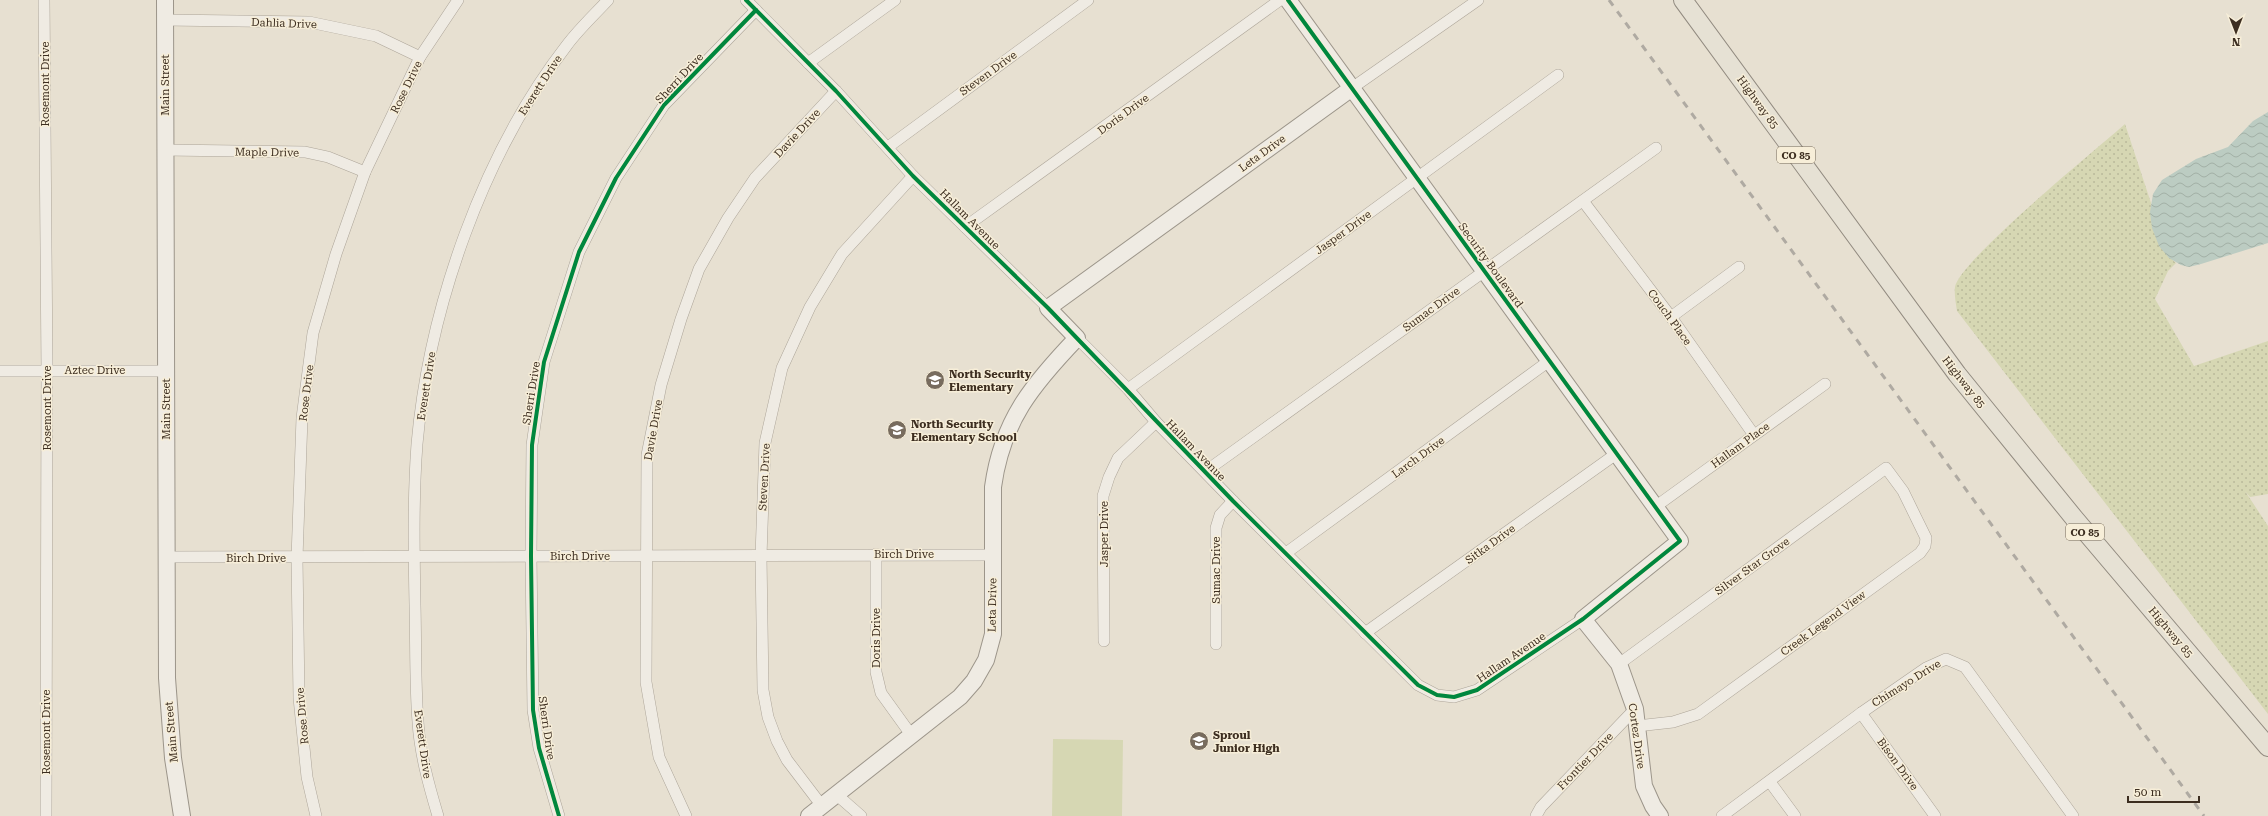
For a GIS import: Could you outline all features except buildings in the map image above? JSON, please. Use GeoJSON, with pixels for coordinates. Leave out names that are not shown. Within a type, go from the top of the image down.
{"type":"FeatureCollection","features":[{"type":"Feature","properties":{"kind":"main road","name":"Highway 85"},"geometry":{"type":"LineString","coordinates":[[1683,0],[1957,374],[2074,518],[2268,747]]}},
{"type":"Feature","properties":{"kind":"street","name":"Rosemont Drive"},"geometry":{"type":"LineString","coordinates":[[44,0],[47,370],[46,816]]}},
{"type":"Feature","properties":{"kind":"street","name":"Main Street"},"geometry":{"type":"LineString","coordinates":[[165,0],[167,557],[170,723],[182,816]]}},
{"type":"Feature","properties":{"kind":"street","name":"Rose Drive"},"geometry":{"type":"LineString","coordinates":[[316,816],[307,777],[299,698],[298,558],[302,418],[313,333],[336,254],[365,172],[420,57],[458,0]]}},
{"type":"Feature","properties":{"kind":"street","name":"Everett Drive"},"geometry":{"type":"LineString","coordinates":[[438,816],[427,780],[418,723],[414,557],[417,444],[431,351],[448,283],[492,167],[528,102],[567,44],[608,0]]}},
{"type":"Feature","properties":{"kind":"street","name":"Hallam Avenue"},"geometry":{"type":"LineString","coordinates":[[746,0],[836,91],[913,176],[1048,308],[1128,389],[1156,422],[1206,471],[1233,501],[1418,685],[1437,695],[1454,697],[1477,690],[1583,619],[1680,541]]}},
{"type":"Feature","properties":{"kind":"street"},"geometry":{"type":"LineString","coordinates":[[808,63],[895,0]]}},
{"type":"Feature","properties":{"kind":"street","name":"Steven Drive"},"geometry":{"type":"LineString","coordinates":[[888,147],[1088,0]]}},
{"type":"Feature","properties":{"kind":"street","name":"Doris Drive"},"geometry":{"type":"LineString","coordinates":[[965,227],[1280,0]]}},
{"type":"Feature","properties":{"kind":"street","name":"Security Boulevard"},"geometry":{"type":"LineString","coordinates":[[1288,0],[1680,541]]}},
{"type":"Feature","properties":{"kind":"street","name":"Leta Drive"},"geometry":{"type":"LineString","coordinates":[[1048,308],[1352,88],[1478,0]]}},
{"type":"Feature","properties":{"kind":"street","name":"Sherri Drive"},"geometry":{"type":"LineString","coordinates":[[559,816],[552,799],[539,748],[533,710],[531,556],[532,445],[544,362],[579,252],[616,178],[664,105],[756,10]]}},
{"type":"Feature","properties":{"kind":"street","name":"Dahlia Drive"},"geometry":{"type":"LineString","coordinates":[[165,20],[309,22],[376,36],[420,57]]}},
{"type":"Feature","properties":{"kind":"street","name":"Jasper Drive"},"geometry":{"type":"LineString","coordinates":[[1128,389],[1558,75]]}},
{"type":"Feature","properties":{"kind":"street","name":"Davie Drive"},"geometry":{"type":"LineString","coordinates":[[686,816],[659,756],[651,719],[646,682],[645,556],[647,455],[661,385],[681,319],[699,269],[728,218],[755,178],[836,91]]}},
{"type":"Feature","properties":{"kind":"street","name":"Sumac Drive"},"geometry":{"type":"LineString","coordinates":[[1206,471],[1656,148]]}},
{"type":"Feature","properties":{"kind":"street","name":"Maple Drive"},"geometry":{"type":"LineString","coordinates":[[165,150],[306,152],[328,157],[365,172]]}},
{"type":"Feature","properties":{"kind":"street","name":"Steven Drive"},"geometry":{"type":"LineString","coordinates":[[816,811],[777,741],[768,717],[763,690],[761,556],[765,443],[782,368],[810,307],[842,254],[913,176]]}},
{"type":"Feature","properties":{"kind":"street","name":"Couch Place"},"geometry":{"type":"LineString","coordinates":[[1583,201],[1671,317],[1754,435]]}},
{"type":"Feature","properties":{"kind":"street"},"geometry":{"type":"LineString","coordinates":[[1671,317],[1739,267]]}},
{"type":"Feature","properties":{"kind":"street","name":"Leta Drive"},"geometry":{"type":"LineString","coordinates":[[816,811],[960,697],[974,681],[986,660],[993,634],[993,487],[996,465],[1002,442],[1011,421],[1027,396],[1047,369],[1077,338]]}},
{"type":"Feature","properties":{"kind":"street","name":"Larch Drive"},"geometry":{"type":"LineString","coordinates":[[1286,553],[1549,361]]}},
{"type":"Feature","properties":{"kind":"street","name":"Aztec Drive"},"geometry":{"type":"LineString","coordinates":[[0,371],[166,371]]}},
{"type":"Feature","properties":{"kind":"street","name":"Hallam Place"},"geometry":{"type":"LineString","coordinates":[[1655,507],[1825,384]]}},
{"type":"Feature","properties":{"kind":"street","name":"Jasper Drive"},"geometry":{"type":"LineString","coordinates":[[1104,641],[1104,496],[1109,477],[1118,458],[1156,422]]}},
{"type":"Feature","properties":{"kind":"street","name":"Sitka Drive"},"geometry":{"type":"LineString","coordinates":[[1365,633],[1616,454]]}},
{"type":"Feature","properties":{"kind":"street","name":"Silver Star Grove"},"geometry":{"type":"LineString","coordinates":[[1618,664],[1886,468]]}},
{"type":"Feature","properties":{"kind":"street","name":"Creek Legend View"},"geometry":{"type":"LineString","coordinates":[[1637,726],[1673,722],[1698,714],[1920,553],[1925,546],[1926,538],[1903,491],[1886,468]]}},
{"type":"Feature","properties":{"kind":"street","name":"Sumac Drive"},"geometry":{"type":"LineString","coordinates":[[1216,644],[1216,528],[1220,515],[1233,501]]}},
{"type":"Feature","properties":{"kind":"street","name":"Birch Drive"},"geometry":{"type":"LineString","coordinates":[[167,557],[298,558],[761,556],[876,554],[993,555]]}},
{"type":"Feature","properties":{"kind":"street","name":"Doris Drive"},"geometry":{"type":"LineString","coordinates":[[876,554],[876,672],[881,693],[912,736]]}},
{"type":"Feature","properties":{"kind":"street","name":"Cortez Drive"},"geometry":{"type":"LineString","coordinates":[[1583,619],[1618,664],[1636,708],[1644,786],[1653,806],[1660,816]]}},
{"type":"Feature","properties":{"kind":"street","name":"Chimayo Drive"},"geometry":{"type":"LineString","coordinates":[[1722,816],[1770,782],[1861,713],[1926,668],[1946,659],[1965,667],[2073,816]]}},
{"type":"Feature","properties":{"kind":"street","name":"Frontier Drive"},"geometry":{"type":"LineString","coordinates":[[1536,816],[1541,807],[1636,708]]}},
{"type":"Feature","properties":{"kind":"street","name":"Bison Drive"},"geometry":{"type":"LineString","coordinates":[[1861,713],[1935,816]]}},
{"type":"Feature","properties":{"kind":"street"},"geometry":{"type":"LineString","coordinates":[[1770,782],[1795,816]]}},
{"type":"Feature","properties":{"kind":"street"},"geometry":{"type":"LineString","coordinates":[[837,795],[862,816]]}},
{"type":"Feature","properties":{"kind":"green space"},"geometry":{"type":"Polygon","coordinates":[[[2125,124],[2151,203],[2152,217],[2158,235],[2167,252],[2176,263],[2168,271],[2155,299],[2194,366],[2268,341],[2268,494],[2250,497],[2245,491],[2268,526],[2268,714],[1957,311],[1955,287],[1962,274],[1979,254],[2003,230],[2060,179],[2125,124]]]}},
{"type":"Feature","properties":{"kind":"green space"},"geometry":{"type":"Polygon","coordinates":[[[1053,739],[1123,740],[1122,816],[1052,816],[1053,739]]]}},
{"type":"Feature","properties":{"kind":"water"},"geometry":{"type":"Polygon","coordinates":[[[2268,112],[2268,243],[2189,267],[2181,265],[2169,258],[2159,246],[2152,228],[2150,212],[2153,194],[2162,180],[2196,159],[2228,147],[2253,121],[2268,112]]]}},
{"type":"Feature","properties":{"kind":"railway"},"geometry":{"type":"LineString","coordinates":[[1609,0],[2204,816]]}},
{"type":"Feature","properties":{"kind":"cycle path"},"geometry":{"type":"LineString","coordinates":[[746,0],[836,91],[913,176],[1048,308],[1233,501],[1418,685],[1437,695],[1454,697],[1477,690],[1583,619],[1680,541],[1288,0]]}},
{"type":"Feature","properties":{"kind":"cycle path"},"geometry":{"type":"LineString","coordinates":[[559,816],[539,748],[533,710],[531,556],[532,445],[544,362],[579,252],[616,178],[664,105],[756,10]]}},
{"type":"Feature","properties":{"kind":"place","name":"North Security Elementary"},"geometry":{"type":"Point","coordinates":[935,380]}},
{"type":"Feature","properties":{"kind":"place","name":"North Security Elementary School"},"geometry":{"type":"Point","coordinates":[897,430]}},
{"type":"Feature","properties":{"kind":"place","name":"Sproul Junior High"},"geometry":{"type":"Point","coordinates":[1199,741]}}]}
